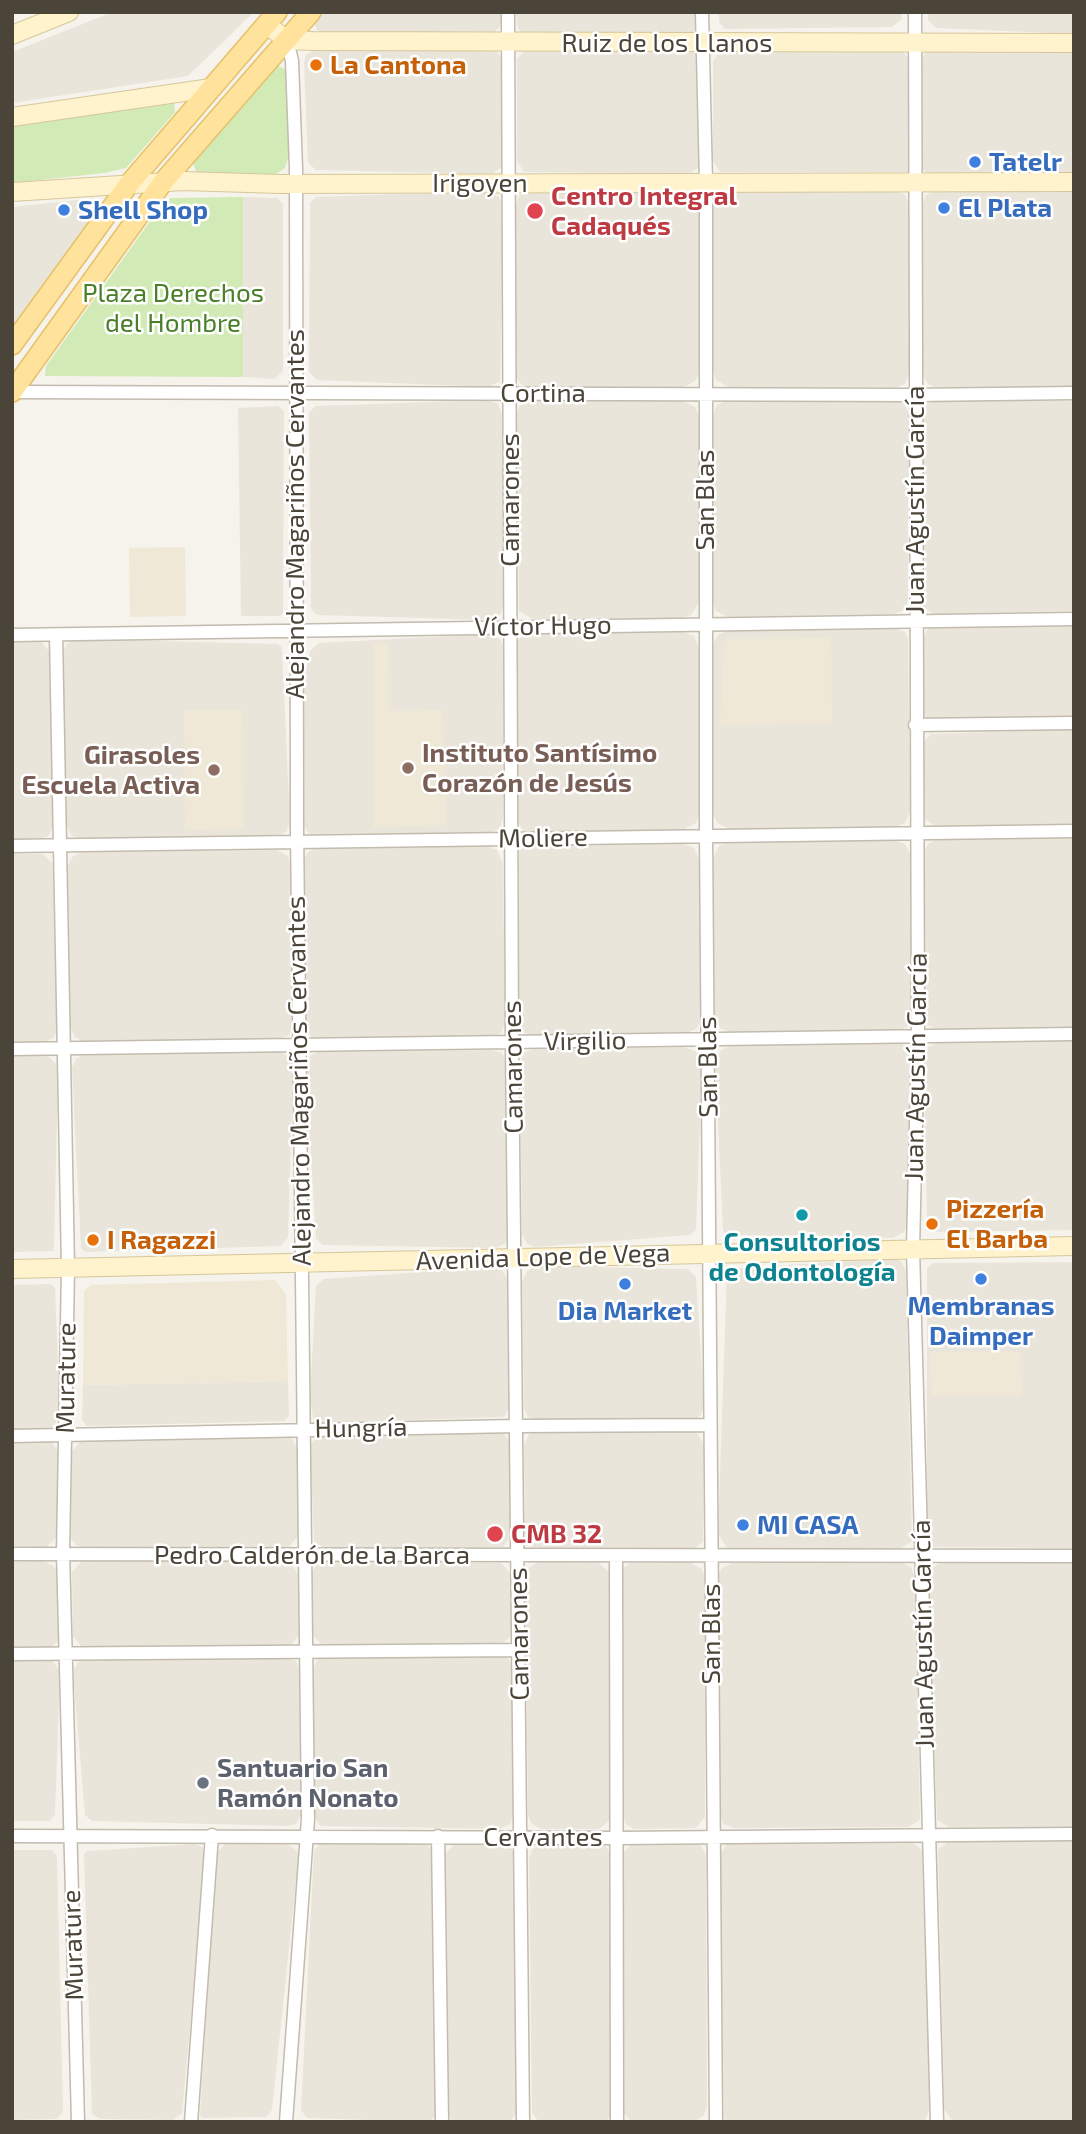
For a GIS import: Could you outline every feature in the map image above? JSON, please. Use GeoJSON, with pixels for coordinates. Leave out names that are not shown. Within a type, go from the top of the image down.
{"type":"FeatureCollection","features":[{"type":"Feature","properties":{"kind":"main road"},"geometry":{"type":"LineString","coordinates":[[12,392],[163,182],[311,12]]}},
{"type":"Feature","properties":{"kind":"main road"},"geometry":{"type":"LineString","coordinates":[[12,345],[129,184],[271,18]]}},
{"type":"Feature","properties":{"kind":"street"},"geometry":{"type":"LineString","coordinates":[[12,35],[69,12]]}},
{"type":"Feature","properties":{"kind":"street","name":"Camarones"},"geometry":{"type":"LineString","coordinates":[[508,12],[512,1042],[523,2122]]}},
{"type":"Feature","properties":{"kind":"street","name":"San Blas"},"geometry":{"type":"LineString","coordinates":[[702,12],[706,182],[711,1835],[716,2122]]}},
{"type":"Feature","properties":{"kind":"street","name":"Juan Agustín García"},"geometry":{"type":"LineString","coordinates":[[915,12],[918,1037],[913,1249],[937,2122]]}},
{"type":"Feature","properties":{"kind":"street"},"geometry":{"type":"LineString","coordinates":[[271,18],[287,40]]}},
{"type":"Feature","properties":{"kind":"street","name":"Ruiz de los Llanos"},"geometry":{"type":"LineString","coordinates":[[287,40],[702,44],[1074,43]]}},
{"type":"Feature","properties":{"kind":"street","name":"Alejandro Magariños Cervantes"},"geometry":{"type":"LineString","coordinates":[[286,2122],[307,1835],[297,841],[296,184],[292,61],[287,40]]}},
{"type":"Feature","properties":{"kind":"street"},"geometry":{"type":"LineString","coordinates":[[12,117],[211,88]]}},
{"type":"Feature","properties":{"kind":"street","name":"Irigoyen"},"geometry":{"type":"LineString","coordinates":[[12,192],[163,182],[296,184],[1074,181]]}},
{"type":"Feature","properties":{"kind":"street","name":"Cortina"},"geometry":{"type":"LineString","coordinates":[[12,392],[916,395],[1074,393]]}},
{"type":"Feature","properties":{"kind":"street","name":"Víctor Hugo"},"geometry":{"type":"LineString","coordinates":[[12,635],[1074,619]]}},
{"type":"Feature","properties":{"kind":"street","name":"Murature"},"geometry":{"type":"LineString","coordinates":[[55,635],[68,1268],[63,1553],[78,2122]]}},
{"type":"Feature","properties":{"kind":"street"},"geometry":{"type":"LineString","coordinates":[[915,724],[1074,723]]}},
{"type":"Feature","properties":{"kind":"street","name":"Moliere"},"geometry":{"type":"LineString","coordinates":[[12,846],[1074,831]]}},
{"type":"Feature","properties":{"kind":"street","name":"Virgilio"},"geometry":{"type":"LineString","coordinates":[[12,1049],[1074,1034]]}},
{"type":"Feature","properties":{"kind":"street","name":"Avenida Lope de Vega"},"geometry":{"type":"LineString","coordinates":[[12,1269],[1074,1246]]}},
{"type":"Feature","properties":{"kind":"street","name":"Hungría"},"geometry":{"type":"LineString","coordinates":[[12,1436],[303,1429],[710,1425]]}},
{"type":"Feature","properties":{"kind":"street","name":"Pedro Calderón de la Barca"},"geometry":{"type":"LineString","coordinates":[[12,1553],[305,1556],[1074,1556]]}},
{"type":"Feature","properties":{"kind":"street"},"geometry":{"type":"LineString","coordinates":[[616,1556],[617,2122]]}},
{"type":"Feature","properties":{"kind":"street"},"geometry":{"type":"LineString","coordinates":[[12,1654],[519,1650]]}},
{"type":"Feature","properties":{"kind":"street","name":"Cervantes"},"geometry":{"type":"LineString","coordinates":[[12,1836],[617,1838],[711,1835],[1074,1834]]}},
{"type":"Feature","properties":{"kind":"street"},"geometry":{"type":"LineString","coordinates":[[191,2122],[212,1835]]}},
{"type":"Feature","properties":{"kind":"street"},"geometry":{"type":"LineString","coordinates":[[438,1836],[442,2122]]}},
{"type":"Feature","properties":{"kind":"shaded area"},"geometry":{"type":"Polygon","coordinates":[[[113,12],[254,12],[188,76],[12,103],[12,52],[113,12]]]}},
{"type":"Feature","properties":{"kind":"shaded area"},"geometry":{"type":"Polygon","coordinates":[[[321,12],[503,12],[502,24],[494,33],[319,34],[314,23],[321,12]]]}},
{"type":"Feature","properties":{"kind":"shaded area"},"geometry":{"type":"Polygon","coordinates":[[[516,12],[700,12],[699,28],[691,35],[523,34],[518,29],[516,12]]]}},
{"type":"Feature","properties":{"kind":"shaded area"},"geometry":{"type":"Polygon","coordinates":[[[719,12],[901,12],[902,19],[892,27],[725,29],[719,22],[719,12]]]}},
{"type":"Feature","properties":{"kind":"shaded area"},"geometry":{"type":"Polygon","coordinates":[[[928,12],[1074,12],[1074,34],[936,28],[928,20],[928,12]]]}},
{"type":"Feature","properties":{"kind":"shaded area"},"geometry":{"type":"Polygon","coordinates":[[[316,49],[497,51],[503,61],[502,167],[491,174],[316,170],[308,163],[304,62],[306,55],[316,49]]]}},
{"type":"Feature","properties":{"kind":"shaded area"},"geometry":{"type":"Polygon","coordinates":[[[1074,49],[1074,174],[929,174],[923,170],[921,61],[926,52],[1074,49]]]}},
{"type":"Feature","properties":{"kind":"shaded area"},"geometry":{"type":"Polygon","coordinates":[[[524,50],[695,51],[699,56],[698,168],[689,174],[524,172],[517,161],[517,60],[524,50]]]}},
{"type":"Feature","properties":{"kind":"shaded area"},"geometry":{"type":"Polygon","coordinates":[[[721,50],[903,51],[909,60],[908,172],[720,172],[713,161],[713,61],[721,50]]]}},
{"type":"Feature","properties":{"kind":"shaded area"},"geometry":{"type":"Polygon","coordinates":[[[727,190],[894,190],[905,195],[909,204],[909,375],[905,384],[897,387],[728,387],[716,380],[713,371],[713,204],[717,194],[727,190]]]}},
{"type":"Feature","properties":{"kind":"shaded area"},"geometry":{"type":"Polygon","coordinates":[[[934,190],[1074,190],[1074,387],[935,387],[928,384],[922,374],[923,203],[926,195],[934,190]]]}},
{"type":"Feature","properties":{"kind":"shaded area"},"geometry":{"type":"Polygon","coordinates":[[[487,191],[499,197],[503,208],[500,381],[489,387],[317,380],[309,372],[310,203],[316,197],[487,191]]]}},
{"type":"Feature","properties":{"kind":"shaded area"},"geometry":{"type":"Polygon","coordinates":[[[684,191],[694,195],[699,207],[699,373],[695,381],[684,387],[530,388],[521,384],[516,376],[516,204],[519,196],[524,192],[684,191]]]}},
{"type":"Feature","properties":{"kind":"shaded area"},"geometry":{"type":"Polygon","coordinates":[[[243,197],[277,198],[283,204],[283,371],[275,379],[243,377],[243,197]]]}},
{"type":"Feature","properties":{"kind":"shaded area"},"geometry":{"type":"Polygon","coordinates":[[[96,198],[101,205],[12,328],[12,207],[96,198]]]}},
{"type":"Feature","properties":{"kind":"shaded area"},"geometry":{"type":"Polygon","coordinates":[[[488,400],[498,404],[502,415],[503,606],[500,615],[489,620],[317,615],[311,609],[309,412],[316,406],[488,400]]]}},
{"type":"Feature","properties":{"kind":"shaded area"},"geometry":{"type":"Polygon","coordinates":[[[728,400],[896,401],[904,404],[909,413],[908,600],[905,609],[895,614],[728,617],[716,611],[713,603],[713,414],[717,405],[728,400]]]}},
{"type":"Feature","properties":{"kind":"shaded area"},"geometry":{"type":"Polygon","coordinates":[[[935,400],[1074,401],[1074,611],[934,614],[924,608],[922,413],[925,405],[935,400]]]}},
{"type":"Feature","properties":{"kind":"shaded area"},"geometry":{"type":"Polygon","coordinates":[[[530,401],[683,401],[695,407],[699,416],[699,602],[691,615],[681,618],[534,620],[519,611],[516,413],[520,405],[530,401]]]}},
{"type":"Feature","properties":{"kind":"shaded area"},"geometry":{"type":"Polygon","coordinates":[[[278,406],[284,411],[283,613],[280,616],[241,616],[238,408],[278,406]]]}},
{"type":"Feature","properties":{"kind":"shaded area"},"geometry":{"type":"Polygon","coordinates":[[[185,547],[186,616],[130,617],[129,548],[185,547]]]}},
{"type":"Feature","properties":{"kind":"shaded area"},"geometry":{"type":"Polygon","coordinates":[[[1074,625],[1074,719],[928,719],[924,714],[922,639],[929,628],[1074,625]]]}},
{"type":"Feature","properties":{"kind":"shaded area"},"geometry":{"type":"Polygon","coordinates":[[[895,628],[905,632],[908,639],[910,812],[905,823],[896,827],[730,829],[717,823],[713,813],[713,644],[718,635],[727,631],[895,628]]]}},
{"type":"Feature","properties":{"kind":"shaded area"},"geometry":{"type":"Polygon","coordinates":[[[684,632],[694,636],[699,648],[699,814],[696,823],[682,830],[530,833],[523,830],[517,821],[519,639],[528,634],[684,632]]]}},
{"type":"Feature","properties":{"kind":"shaded area"},"geometry":{"type":"Polygon","coordinates":[[[490,634],[500,639],[503,646],[503,818],[499,829],[489,833],[309,834],[303,824],[303,681],[310,651],[319,643],[490,634]]]}},
{"type":"Feature","properties":{"kind":"shaded area"},"geometry":{"type":"Polygon","coordinates":[[[831,638],[832,723],[720,725],[724,643],[727,639],[831,638]]]}},
{"type":"Feature","properties":{"kind":"shaded area"},"geometry":{"type":"Polygon","coordinates":[[[76,639],[278,644],[282,648],[290,823],[286,832],[276,836],[81,839],[72,836],[66,825],[63,652],[67,644],[76,639]]]}},
{"type":"Feature","properties":{"kind":"shaded area"},"geometry":{"type":"Polygon","coordinates":[[[12,640],[41,641],[49,651],[53,827],[48,836],[41,839],[12,840],[12,640]]]}},
{"type":"Feature","properties":{"kind":"shaded area","name":"Instituto Santísimo Corazón de Jesús"},"geometry":{"type":"Polygon","coordinates":[[[373,643],[388,643],[389,711],[443,710],[446,825],[373,827],[373,643]]]}},
{"type":"Feature","properties":{"kind":"shaded area","name":"Girasoles Escuela Activa"},"geometry":{"type":"Polygon","coordinates":[[[184,710],[243,710],[244,829],[185,830],[184,710]]]}},
{"type":"Feature","properties":{"kind":"shaded area"},"geometry":{"type":"Polygon","coordinates":[[[1074,729],[1074,824],[935,826],[925,819],[923,743],[931,734],[1074,729]]]}},
{"type":"Feature","properties":{"kind":"shaded area"},"geometry":{"type":"Polygon","coordinates":[[[1074,838],[1074,1027],[936,1029],[928,1025],[925,1018],[923,853],[929,843],[937,839],[1074,838]]]}},
{"type":"Feature","properties":{"kind":"shaded area"},"geometry":{"type":"Polygon","coordinates":[[[895,840],[905,844],[910,854],[911,1018],[907,1027],[899,1030],[732,1033],[720,1028],[715,1017],[713,859],[719,846],[729,842],[895,840]]]}},
{"type":"Feature","properties":{"kind":"shaded area"},"geometry":{"type":"Polygon","coordinates":[[[684,844],[694,848],[699,860],[701,1018],[697,1028],[685,1034],[532,1036],[523,1032],[519,1022],[519,850],[527,846],[684,844]]]}},
{"type":"Feature","properties":{"kind":"shaded area"},"geometry":{"type":"Polygon","coordinates":[[[486,846],[497,850],[503,864],[505,1023],[501,1033],[492,1037],[311,1037],[306,1028],[303,862],[307,853],[315,849],[486,846]]]}},
{"type":"Feature","properties":{"kind":"shaded area"},"geometry":{"type":"Polygon","coordinates":[[[277,850],[288,856],[290,863],[292,1026],[289,1035],[279,1039],[84,1042],[75,1037],[71,1029],[67,867],[73,856],[82,852],[277,850]]]}},
{"type":"Feature","properties":{"kind":"shaded area"},"geometry":{"type":"Polygon","coordinates":[[[12,854],[43,854],[54,865],[58,1029],[53,1038],[44,1042],[12,1043],[12,854]]]}},
{"type":"Feature","properties":{"kind":"shaded area"},"geometry":{"type":"Polygon","coordinates":[[[1074,1040],[1074,1230],[932,1232],[927,1226],[924,1069],[928,1047],[937,1043],[1074,1040]]]}},
{"type":"Feature","properties":{"kind":"shaded area"},"geometry":{"type":"Polygon","coordinates":[[[899,1043],[908,1047],[911,1056],[908,1224],[904,1232],[893,1238],[728,1235],[723,1231],[715,1061],[721,1050],[730,1046],[899,1043]]]}},
{"type":"Feature","properties":{"kind":"shaded area"},"geometry":{"type":"Polygon","coordinates":[[[685,1047],[697,1052],[702,1063],[696,1230],[690,1235],[535,1247],[527,1244],[522,1234],[520,1063],[524,1053],[533,1049],[685,1047]]]}},
{"type":"Feature","properties":{"kind":"shaded area"},"geometry":{"type":"Polygon","coordinates":[[[492,1050],[502,1053],[506,1062],[506,1243],[496,1248],[323,1245],[316,1239],[306,1074],[310,1056],[318,1052],[492,1050]]]}},
{"type":"Feature","properties":{"kind":"shaded area"},"geometry":{"type":"Polygon","coordinates":[[[280,1052],[289,1057],[293,1066],[288,1238],[280,1246],[85,1252],[81,1248],[72,1067],[77,1058],[84,1055],[280,1052]]]}},
{"type":"Feature","properties":{"kind":"shaded area"},"geometry":{"type":"Polygon","coordinates":[[[12,1056],[48,1056],[58,1066],[54,1251],[12,1252],[12,1056]]]}},
{"type":"Feature","properties":{"kind":"shaded area"},"geometry":{"type":"Polygon","coordinates":[[[892,1258],[901,1261],[906,1271],[912,1541],[899,1549],[727,1548],[718,1534],[727,1269],[892,1258]]]}},
{"type":"Feature","properties":{"kind":"shaded area"},"geometry":{"type":"Polygon","coordinates":[[[1074,1262],[1074,1548],[934,1547],[927,1535],[927,1268],[933,1263],[1074,1262]]]}},
{"type":"Feature","properties":{"kind":"shaded area"},"geometry":{"type":"Polygon","coordinates":[[[537,1266],[688,1269],[696,1277],[704,1407],[701,1415],[695,1420],[533,1420],[528,1417],[524,1408],[522,1282],[527,1271],[537,1266]]]}},
{"type":"Feature","properties":{"kind":"shaded area"},"geometry":{"type":"Polygon","coordinates":[[[494,1267],[501,1269],[509,1281],[510,1406],[504,1417],[321,1423],[313,1418],[310,1395],[316,1286],[324,1279],[494,1267]]]}},
{"type":"Feature","properties":{"kind":"shaded area"},"geometry":{"type":"Polygon","coordinates":[[[275,1280],[286,1294],[288,1381],[83,1385],[84,1291],[91,1285],[275,1280]]]}},
{"type":"Feature","properties":{"kind":"shaded area"},"geometry":{"type":"Polygon","coordinates":[[[51,1284],[55,1288],[60,1418],[49,1430],[12,1430],[12,1285],[51,1284]]]}},
{"type":"Feature","properties":{"kind":"shaded area"},"geometry":{"type":"Polygon","coordinates":[[[930,1352],[1020,1352],[1022,1396],[932,1396],[930,1352]]]}},
{"type":"Feature","properties":{"kind":"shaded area"},"geometry":{"type":"Polygon","coordinates":[[[288,1381],[289,1416],[285,1421],[87,1426],[82,1420],[83,1385],[288,1381]]]}},
{"type":"Feature","properties":{"kind":"shaded area"},"geometry":{"type":"Polygon","coordinates":[[[502,1431],[510,1442],[511,1536],[503,1547],[325,1548],[314,1542],[310,1445],[320,1434],[502,1431]]]}},
{"type":"Feature","properties":{"kind":"shaded area"},"geometry":{"type":"Polygon","coordinates":[[[537,1431],[696,1432],[704,1445],[703,1542],[693,1549],[532,1547],[525,1535],[524,1445],[529,1434],[537,1431]]]}},
{"type":"Feature","properties":{"kind":"shaded area"},"geometry":{"type":"Polygon","coordinates":[[[290,1436],[297,1447],[298,1536],[289,1547],[84,1547],[76,1545],[71,1538],[72,1452],[81,1440],[290,1436]]]}},
{"type":"Feature","properties":{"kind":"shaded area"},"geometry":{"type":"Polygon","coordinates":[[[50,1440],[59,1452],[56,1538],[46,1547],[12,1546],[12,1441],[50,1440]]]}},
{"type":"Feature","properties":{"kind":"shaded area"},"geometry":{"type":"Polygon","coordinates":[[[44,1561],[54,1566],[58,1575],[58,1641],[51,1648],[12,1648],[12,1562],[44,1561]]]}},
{"type":"Feature","properties":{"kind":"shaded area"},"geometry":{"type":"Polygon","coordinates":[[[82,1561],[290,1562],[298,1575],[299,1635],[290,1646],[82,1647],[73,1636],[72,1572],[82,1561]]]}},
{"type":"Feature","properties":{"kind":"shaded area"},"geometry":{"type":"Polygon","coordinates":[[[539,1562],[599,1563],[609,1572],[611,1819],[599,1829],[541,1829],[531,1823],[528,1815],[525,1577],[528,1568],[539,1562]]]}},
{"type":"Feature","properties":{"kind":"shaded area"},"geometry":{"type":"Polygon","coordinates":[[[899,1562],[911,1567],[915,1577],[920,1820],[908,1827],[733,1828],[724,1824],[719,1814],[718,1576],[722,1568],[732,1563],[899,1562]]]}},
{"type":"Feature","properties":{"kind":"shaded area"},"geometry":{"type":"Polygon","coordinates":[[[942,1562],[1074,1562],[1074,1827],[949,1827],[937,1820],[928,1577],[930,1569],[942,1562]]]}},
{"type":"Feature","properties":{"kind":"shaded area"},"geometry":{"type":"Polygon","coordinates":[[[318,1563],[501,1563],[512,1575],[511,1636],[500,1645],[322,1645],[313,1635],[312,1572],[318,1563]]]}},
{"type":"Feature","properties":{"kind":"shaded area"},"geometry":{"type":"Polygon","coordinates":[[[630,1563],[691,1563],[702,1569],[705,1577],[705,1817],[696,1828],[634,1829],[626,1824],[622,1815],[622,1569],[630,1563]]]}},
{"type":"Feature","properties":{"kind":"shaded area"},"geometry":{"type":"Polygon","coordinates":[[[499,1655],[508,1658],[513,1668],[514,1815],[510,1824],[500,1829],[320,1826],[314,1816],[313,1669],[318,1659],[499,1655]]]}},
{"type":"Feature","properties":{"kind":"shaded area"},"geometry":{"type":"Polygon","coordinates":[[[288,1657],[296,1661],[299,1669],[301,1815],[296,1824],[289,1826],[92,1821],[85,1815],[74,1685],[74,1669],[79,1661],[288,1657]]]}},
{"type":"Feature","properties":{"kind":"shaded area"},"geometry":{"type":"Polygon","coordinates":[[[51,1659],[60,1671],[55,1815],[49,1821],[12,1821],[12,1660],[51,1659]]]}},
{"type":"Feature","properties":{"kind":"shaded area"},"geometry":{"type":"Polygon","coordinates":[[[1074,1840],[1074,2122],[953,2122],[944,2109],[938,1849],[950,1841],[1074,1840]]]}},
{"type":"Feature","properties":{"kind":"shaded area"},"geometry":{"type":"Polygon","coordinates":[[[420,1842],[428,1845],[434,1854],[435,2115],[430,2122],[307,2118],[301,2110],[314,1850],[322,1843],[420,1842]]]}},
{"type":"Feature","properties":{"kind":"shaded area"},"geometry":{"type":"Polygon","coordinates":[[[501,1842],[511,1847],[515,1858],[517,2112],[510,2122],[453,2122],[448,2115],[444,1855],[456,1843],[501,1842]]]}},
{"type":"Feature","properties":{"kind":"shaded area"},"geometry":{"type":"Polygon","coordinates":[[[729,1842],[912,1842],[922,1850],[930,2108],[925,2120],[729,2122],[724,2118],[720,1854],[729,1842]]]}},
{"type":"Feature","properties":{"kind":"shaded area"},"geometry":{"type":"Polygon","coordinates":[[[542,1843],[604,1844],[611,1854],[611,2116],[605,2122],[539,2122],[532,2113],[529,1859],[532,1850],[542,1843]]]}},
{"type":"Feature","properties":{"kind":"shaded area"},"geometry":{"type":"Polygon","coordinates":[[[633,1843],[693,1843],[701,1846],[706,1855],[707,2107],[704,2115],[695,2122],[632,2122],[623,2112],[622,1854],[633,1843]]]}},
{"type":"Feature","properties":{"kind":"shaded area"},"geometry":{"type":"Polygon","coordinates":[[[195,1844],[202,1847],[206,1856],[182,2113],[173,2120],[100,2119],[92,2114],[84,1854],[88,1851],[195,1844]]]}},
{"type":"Feature","properties":{"kind":"shaded area"},"geometry":{"type":"Polygon","coordinates":[[[226,1844],[288,1844],[299,1853],[272,2110],[266,2117],[202,2118],[200,2115],[216,1853],[226,1844]]]}},
{"type":"Feature","properties":{"kind":"shaded area"},"geometry":{"type":"Polygon","coordinates":[[[12,1850],[52,1850],[57,1856],[63,2112],[57,2119],[12,2120],[12,1850]]]}},
{"type":"Feature","properties":{"kind":"green space"},"geometry":{"type":"Polygon","coordinates":[[[278,66],[285,69],[289,75],[288,159],[285,168],[276,174],[197,173],[192,161],[278,66]]]}},
{"type":"Feature","properties":{"kind":"green space"},"geometry":{"type":"Polygon","coordinates":[[[174,102],[175,112],[126,168],[12,183],[12,124],[174,102]]]}},
{"type":"Feature","properties":{"kind":"green space","name":"Plaza Derechos del Hombre"},"geometry":{"type":"Polygon","coordinates":[[[243,197],[243,377],[45,376],[46,366],[164,202],[171,198],[243,197]]]}},
{"type":"Feature","properties":{"kind":"place","name":"La Cantona"},"geometry":{"type":"Point","coordinates":[316,65]}},
{"type":"Feature","properties":{"kind":"place","name":"Tatelr"},"geometry":{"type":"Point","coordinates":[975,162]}},
{"type":"Feature","properties":{"kind":"place","name":"El Plata"},"geometry":{"type":"Point","coordinates":[944,208]}},
{"type":"Feature","properties":{"kind":"place","name":"Shell Shop"},"geometry":{"type":"Point","coordinates":[64,210]}},
{"type":"Feature","properties":{"kind":"place","name":"Centro Integral Cadaqués"},"geometry":{"type":"Point","coordinates":[535,211]}},
{"type":"Feature","properties":{"kind":"place","name":"Instituto Santísimo Corazón de Jesús"},"geometry":{"type":"Point","coordinates":[408,768]}},
{"type":"Feature","properties":{"kind":"place","name":"Girasoles Escuela Activa"},"geometry":{"type":"Point","coordinates":[214,770]}},
{"type":"Feature","properties":{"kind":"place","name":"Consultorios de Odontología"},"geometry":{"type":"Point","coordinates":[802,1215]}},
{"type":"Feature","properties":{"kind":"place","name":"Pizzería El Barba"},"geometry":{"type":"Point","coordinates":[932,1224]}},
{"type":"Feature","properties":{"kind":"place","name":"I Ragazzi"},"geometry":{"type":"Point","coordinates":[93,1240]}},
{"type":"Feature","properties":{"kind":"place","name":"Membranas Daimper"},"geometry":{"type":"Point","coordinates":[981,1279]}},
{"type":"Feature","properties":{"kind":"place","name":"Dia Market"},"geometry":{"type":"Point","coordinates":[625,1284]}},
{"type":"Feature","properties":{"kind":"place","name":"MI CASA"},"geometry":{"type":"Point","coordinates":[743,1525]}},
{"type":"Feature","properties":{"kind":"place","name":"CMB 32"},"geometry":{"type":"Point","coordinates":[495,1534]}},
{"type":"Feature","properties":{"kind":"place","name":"Santuario San Ramón Nonato"},"geometry":{"type":"Point","coordinates":[203,1783]}}]}
